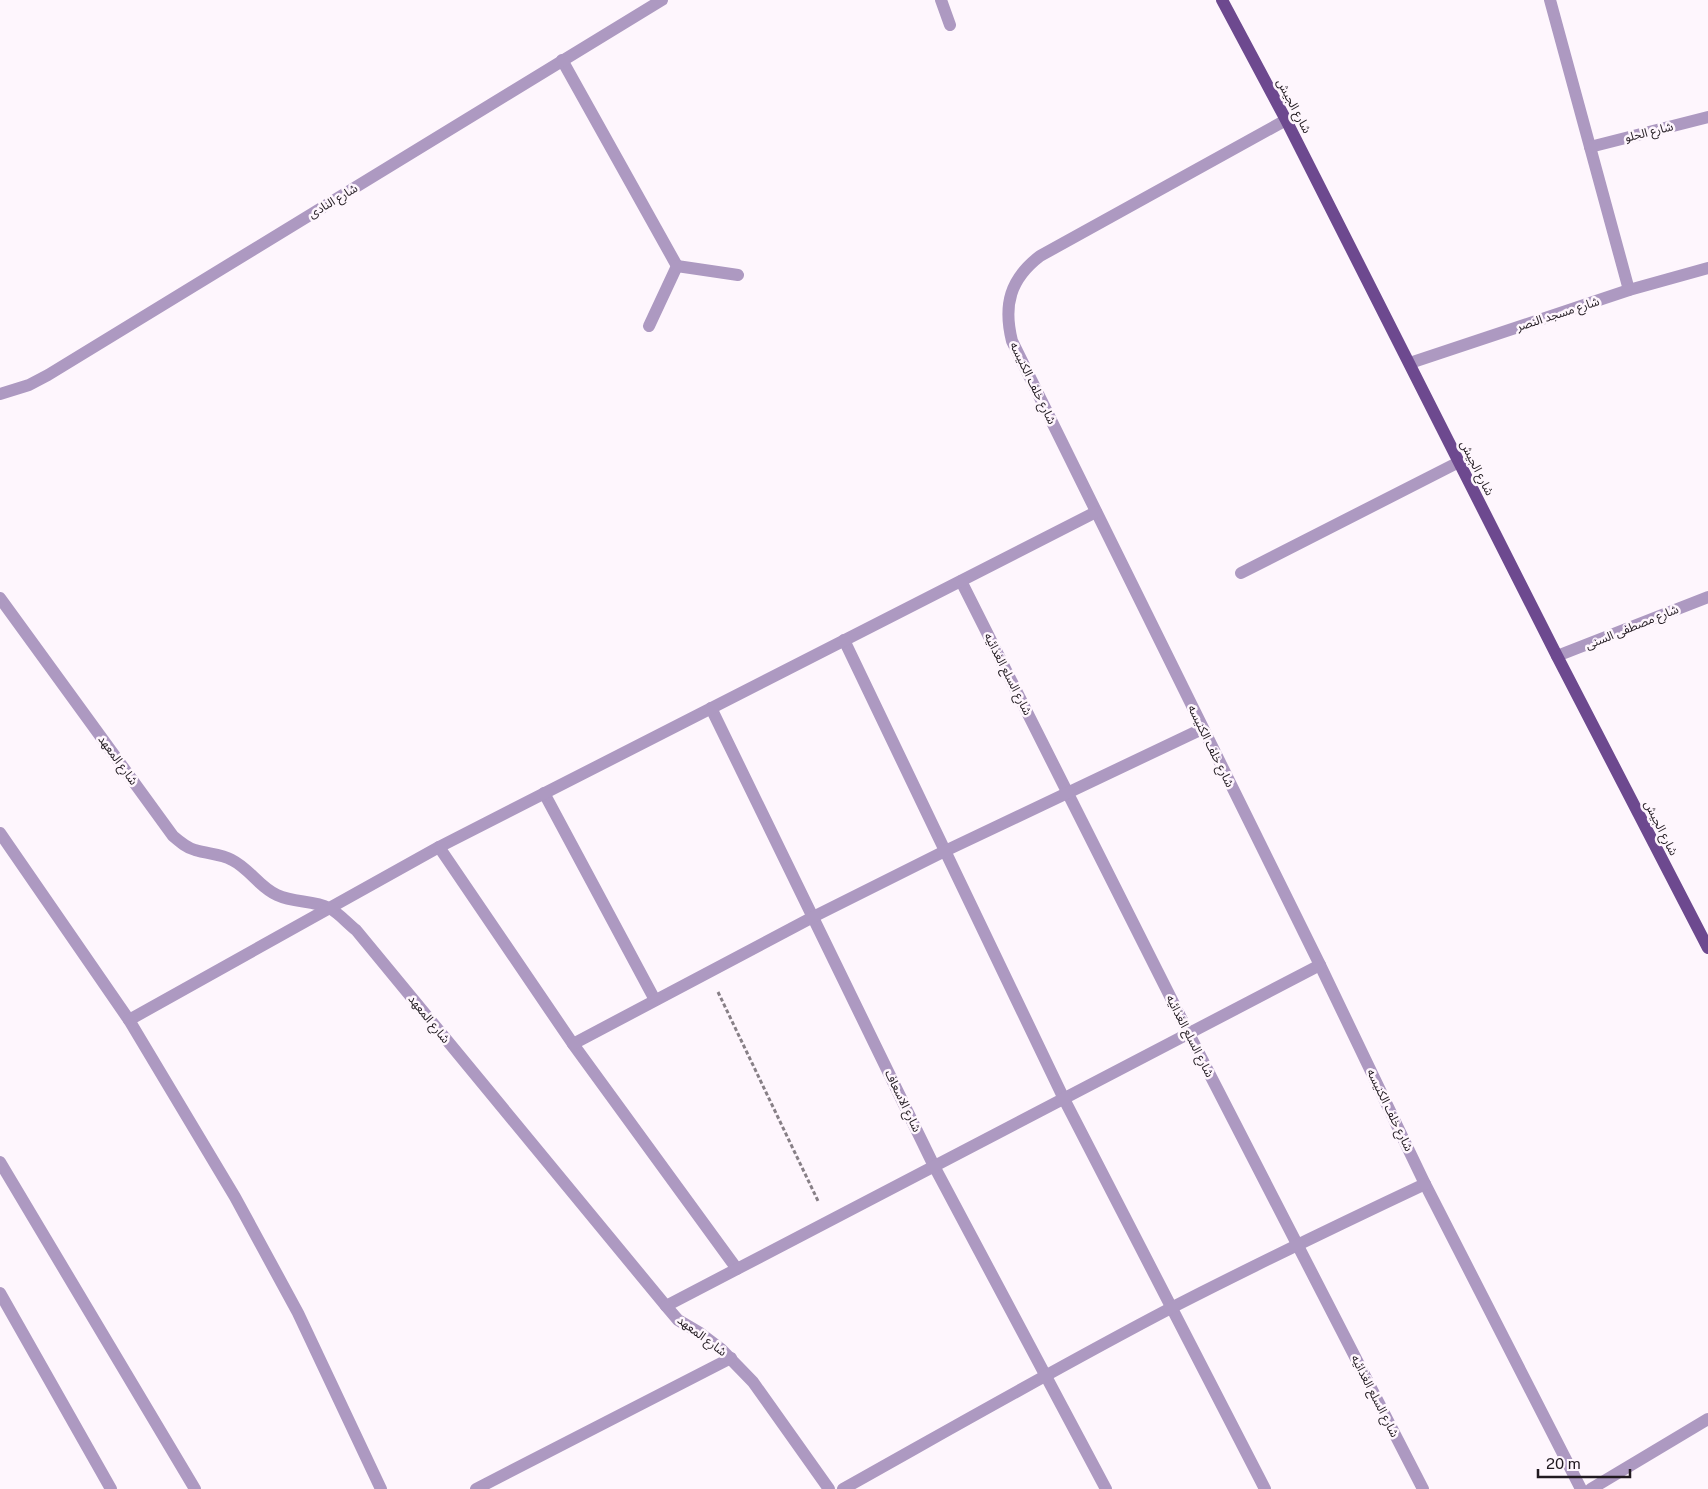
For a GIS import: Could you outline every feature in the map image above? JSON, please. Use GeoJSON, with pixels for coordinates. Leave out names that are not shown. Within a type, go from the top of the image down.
{"type":"FeatureCollection","features":[{"type":"Feature","properties":{"kind":"main road","name":"شارع الجيش"},"geometry":{"type":"LineString","coordinates":[[1222,0],[1286,120],[1557,656],[1708,948]]}},
{"type":"Feature","properties":{"kind":"street","name":"شارع النادى"},"geometry":{"type":"LineString","coordinates":[[0,394],[29,385],[48,375],[662,0]]}},
{"type":"Feature","properties":{"kind":"street"},"geometry":{"type":"LineString","coordinates":[[941,0],[950,25]]}},
{"type":"Feature","properties":{"kind":"street"},"geometry":{"type":"LineString","coordinates":[[1550,0],[1629,290]]}},
{"type":"Feature","properties":{"kind":"street"},"geometry":{"type":"LineString","coordinates":[[562,60],[677,266]]}},
{"type":"Feature","properties":{"kind":"street","name":"شارع الحلو"},"geometry":{"type":"LineString","coordinates":[[1590,147],[1708,117]]}},
{"type":"Feature","properties":{"kind":"street","name":"شارع خلف الكنيسه"},"geometry":{"type":"LineString","coordinates":[[1286,120],[1040,256],[1028,265],[1015,283],[1008,304],[1007,323],[1012,341],[1320,965],[1425,1184],[1581,1489]]}},
{"type":"Feature","properties":{"kind":"street"},"geometry":{"type":"LineString","coordinates":[[677,266],[738,275]]}},
{"type":"Feature","properties":{"kind":"street"},"geometry":{"type":"LineString","coordinates":[[649,326],[677,266]]}},
{"type":"Feature","properties":{"kind":"street","name":"شارع مسجد النصر"},"geometry":{"type":"LineString","coordinates":[[1410,363],[1629,290],[1708,268]]}},
{"type":"Feature","properties":{"kind":"street"},"geometry":{"type":"LineString","coordinates":[[1241,573],[1459,462]]}},
{"type":"Feature","properties":{"kind":"street"},"geometry":{"type":"LineString","coordinates":[[129,1020],[439,847],[1096,512]]}},
{"type":"Feature","properties":{"kind":"street","name":"شارع السلع الغذائيه"},"geometry":{"type":"LineString","coordinates":[[961,581],[1189,1034],[1423,1489]]}},
{"type":"Feature","properties":{"kind":"street","name":"شارع مصطفى السنى"},"geometry":{"type":"LineString","coordinates":[[1557,656],[1708,597]]}},
{"type":"Feature","properties":{"kind":"street","name":"شارع المعهد"},"geometry":{"type":"LineString","coordinates":[[0,598],[173,836],[182,844],[194,850],[232,860],[240,865],[256,882],[278,896],[329,908],[356,930],[678,1320],[700,1333],[731,1358],[753,1382],[830,1489]]}},
{"type":"Feature","properties":{"kind":"street"},"geometry":{"type":"LineString","coordinates":[[844,640],[1064,1099],[1264,1489]]}},
{"type":"Feature","properties":{"kind":"street","name":"شارع الاسعاف"},"geometry":{"type":"LineString","coordinates":[[712,708],[934,1166],[1106,1489]]}},
{"type":"Feature","properties":{"kind":"street"},"geometry":{"type":"LineString","coordinates":[[573,1044],[813,917],[945,850],[1068,794],[1202,729]]}},
{"type":"Feature","properties":{"kind":"street"},"geometry":{"type":"LineString","coordinates":[[544,793],[655,1000]]}},
{"type":"Feature","properties":{"kind":"street"},"geometry":{"type":"LineString","coordinates":[[0,833],[129,1020],[235,1197],[293,1305],[381,1489]]}},
{"type":"Feature","properties":{"kind":"street"},"geometry":{"type":"LineString","coordinates":[[439,847],[573,1044],[737,1269]]}},
{"type":"Feature","properties":{"kind":"street"},"geometry":{"type":"LineString","coordinates":[[666,1306],[1320,965]]}},
{"type":"Feature","properties":{"kind":"street"},"geometry":{"type":"LineString","coordinates":[[1,1166],[195,1489]]}},
{"type":"Feature","properties":{"kind":"street"},"geometry":{"type":"LineString","coordinates":[[843,1489],[1045,1375],[1171,1308],[1425,1184]]}},
{"type":"Feature","properties":{"kind":"street"},"geometry":{"type":"LineString","coordinates":[[0,1293],[111,1489]]}},
{"type":"Feature","properties":{"kind":"street"},"geometry":{"type":"LineString","coordinates":[[476,1489],[731,1358]]}},
{"type":"Feature","properties":{"kind":"street"},"geometry":{"type":"LineString","coordinates":[[1591,1489],[1708,1419]]}},
{"type":"Feature","properties":{"kind":"path"},"geometry":{"type":"LineString","coordinates":[[708,972],[828,1222]]}}]}
